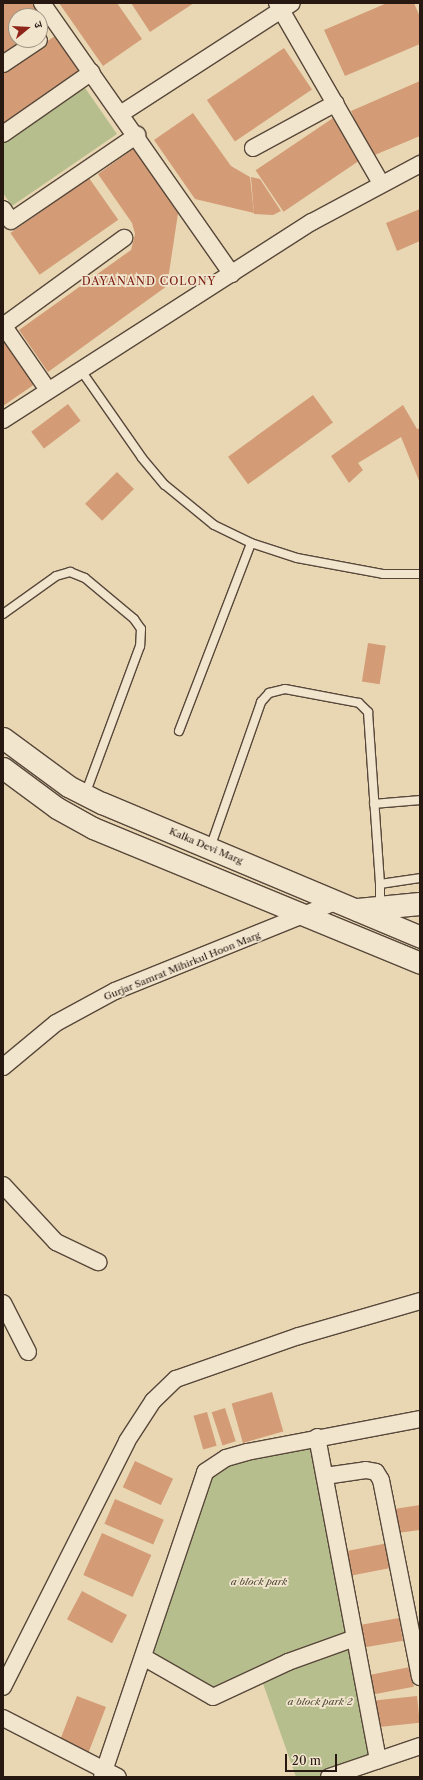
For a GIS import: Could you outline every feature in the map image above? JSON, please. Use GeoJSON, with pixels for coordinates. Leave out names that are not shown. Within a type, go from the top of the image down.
{"type":"FeatureCollection","features":[{"type":"Feature","properties":{"kind":"main road"},"geometry":{"type":"LineString","coordinates":[[358,910],[380,906],[420,904]]}},
{"type":"Feature","properties":{"kind":"street"},"geometry":{"type":"LineString","coordinates":[[42,3],[122,113],[232,274]]}},
{"type":"Feature","properties":{"kind":"street"},"geometry":{"type":"LineString","coordinates":[[122,113],[283,5],[381,183]]}},
{"type":"Feature","properties":{"kind":"street"},"geometry":{"type":"LineString","coordinates":[[48,35],[59,27]]}},
{"type":"Feature","properties":{"kind":"street"},"geometry":{"type":"LineString","coordinates":[[3,64],[28,48]]}},
{"type":"Feature","properties":{"kind":"street"},"geometry":{"type":"LineString","coordinates":[[3,134],[92,72]]}},
{"type":"Feature","properties":{"kind":"street"},"geometry":{"type":"LineString","coordinates":[[253,148],[336,103]]}},
{"type":"Feature","properties":{"kind":"street"},"geometry":{"type":"LineString","coordinates":[[3,208],[11,221],[137,135]]}},
{"type":"Feature","properties":{"kind":"street"},"geometry":{"type":"LineString","coordinates":[[3,420],[80,369],[232,274],[381,183],[420,164]]}},
{"type":"Feature","properties":{"kind":"street"},"geometry":{"type":"LineString","coordinates":[[48,390],[3,326],[124,238]]}},
{"type":"Feature","properties":{"kind":"street","name":"Kalka Devi Marg"},"geometry":{"type":"LineString","coordinates":[[3,738],[68,786],[86,795],[420,937]]}},
{"type":"Feature","properties":{"kind":"street"},"geometry":{"type":"LineString","coordinates":[[3,768],[57,808],[94,828],[308,915],[420,963]]}},
{"type":"Feature","properties":{"kind":"street","name":"Gurjar Samrat Mihirkul Hoon Marg"},"geometry":{"type":"LineString","coordinates":[[3,1067],[56,1023],[115,991],[308,915],[338,901]]}},
{"type":"Feature","properties":{"kind":"street"},"geometry":{"type":"LineString","coordinates":[[3,1185],[56,1242],[98,1262]]}},
{"type":"Feature","properties":{"kind":"street"},"geometry":{"type":"LineString","coordinates":[[3,1687],[127,1441],[153,1401],[176,1379],[299,1336],[420,1301]]}},
{"type":"Feature","properties":{"kind":"street"},"geometry":{"type":"LineString","coordinates":[[3,1303],[28,1352]]}},
{"type":"Feature","properties":{"kind":"street"},"geometry":{"type":"LineString","coordinates":[[3,1718],[108,1775],[205,1472],[226,1458],[318,1437],[420,1419]]}},
{"type":"Feature","properties":{"kind":"street"},"geometry":{"type":"LineString","coordinates":[[318,1437],[378,1760]]}},
{"type":"Feature","properties":{"kind":"street"},"geometry":{"type":"LineString","coordinates":[[325,1476],[366,1470],[376,1472],[381,1480],[420,1677]]}},
{"type":"Feature","properties":{"kind":"street"},"geometry":{"type":"LineString","coordinates":[[145,1658],[212,1697],[288,1662],[355,1638]]}},
{"type":"Feature","properties":{"kind":"street"},"geometry":{"type":"LineString","coordinates":[[329,1777],[420,1746]]}},
{"type":"Feature","properties":{"kind":"lane"},"geometry":{"type":"LineString","coordinates":[[80,369],[114,421],[166,485],[214,524],[251,543],[335,566],[383,574],[420,574]]}},
{"type":"Feature","properties":{"kind":"lane"},"geometry":{"type":"LineString","coordinates":[[179,731],[251,543]]}},
{"type":"Feature","properties":{"kind":"lane"},"geometry":{"type":"LineString","coordinates":[[3,614],[56,576],[70,572],[85,578],[134,619],[141,629],[140,646],[86,795]]}},
{"type":"Feature","properties":{"kind":"lane"},"geometry":{"type":"LineString","coordinates":[[210,848],[261,702],[269,693],[286,689],[359,702],[368,712],[380,884],[380,906]]}},
{"type":"Feature","properties":{"kind":"lane"},"geometry":{"type":"LineString","coordinates":[[374,804],[420,800]]}},
{"type":"Feature","properties":{"kind":"lane"},"geometry":{"type":"LineString","coordinates":[[380,884],[420,878]]}},
{"type":"Feature","properties":{"kind":"green space"},"geometry":{"type":"Polygon","coordinates":[[[83,85],[117,134],[12,206],[3,193],[3,141],[83,85]]]}},
{"type":"Feature","properties":{"kind":"green space","name":"a block park"},"geometry":{"type":"Polygon","coordinates":[[[317,1437],[378,1760],[329,1777],[296,1777],[260,1675],[213,1697],[145,1658],[205,1472],[317,1437]]]}},
{"type":"Feature","properties":{"kind":"building"},"geometry":{"type":"Polygon","coordinates":[[[3,3],[32,3],[35,8],[8,8],[8,48],[12,48],[3,54],[3,3]]]}},
{"type":"Feature","properties":{"kind":"building"},"geometry":{"type":"Polygon","coordinates":[[[59,3],[117,3],[142,39],[103,66],[59,3]]]}},
{"type":"Feature","properties":{"kind":"building"},"geometry":{"type":"Polygon","coordinates":[[[131,3],[194,3],[150,32],[131,3]]]}},
{"type":"Feature","properties":{"kind":"building"},"geometry":{"type":"Polygon","coordinates":[[[387,3],[414,3],[420,17],[420,44],[345,76],[324,30],[387,3]]]}},
{"type":"Feature","properties":{"kind":"building"},"geometry":{"type":"Polygon","coordinates":[[[55,36],[81,75],[3,128],[3,71],[37,48],[48,48],[48,41],[55,36]]]}},
{"type":"Feature","properties":{"kind":"building"},"geometry":{"type":"Polygon","coordinates":[[[284,48],[312,89],[235,141],[207,100],[284,48]]]}},
{"type":"Feature","properties":{"kind":"building"},"geometry":{"type":"Polygon","coordinates":[[[420,81],[420,136],[370,157],[351,111],[420,81]]]}},
{"type":"Feature","properties":{"kind":"building"},"geometry":{"type":"Polygon","coordinates":[[[193,113],[231,166],[250,177],[254,213],[195,199],[154,140],[193,113]]]}},
{"type":"Feature","properties":{"kind":"building"},"geometry":{"type":"Polygon","coordinates":[[[336,116],[364,157],[284,212],[256,170],[336,116]]]}},
{"type":"Feature","properties":{"kind":"building"},"geometry":{"type":"Polygon","coordinates":[[[137,146],[179,207],[167,286],[48,372],[19,330],[131,250],[135,234],[132,223],[98,174],[137,146]]]}},
{"type":"Feature","properties":{"kind":"building"},"geometry":{"type":"Polygon","coordinates":[[[251,177],[260,179],[281,211],[273,215],[254,214],[251,177]]]}},
{"type":"Feature","properties":{"kind":"building"},"geometry":{"type":"Polygon","coordinates":[[[89,178],[118,220],[40,275],[10,233],[89,178]]]}},
{"type":"Feature","properties":{"kind":"building"},"geometry":{"type":"Polygon","coordinates":[[[420,209],[420,241],[397,251],[386,223],[420,209]]]}},
{"type":"Feature","properties":{"kind":"building"},"geometry":{"type":"Polygon","coordinates":[[[6,341],[35,384],[3,406],[3,343],[6,341]]]}},
{"type":"Feature","properties":{"kind":"building"},"geometry":{"type":"Polygon","coordinates":[[[313,395],[333,423],[248,484],[228,457],[313,395]]]}},
{"type":"Feature","properties":{"kind":"building"},"geometry":{"type":"Polygon","coordinates":[[[68,404],[81,421],[44,448],[31,432],[68,404]]]}},
{"type":"Feature","properties":{"kind":"building"},"geometry":{"type":"Polygon","coordinates":[[[403,405],[417,429],[420,428],[420,483],[401,437],[358,463],[363,470],[349,483],[331,456],[403,405]]]}},
{"type":"Feature","properties":{"kind":"building"},"geometry":{"type":"Polygon","coordinates":[[[117,472],[134,489],[102,521],[85,504],[117,472]]]}},
{"type":"Feature","properties":{"kind":"building"},"geometry":{"type":"Polygon","coordinates":[[[368,643],[386,646],[380,684],[362,682],[368,643]]]}},
{"type":"Feature","properties":{"kind":"building"},"geometry":{"type":"Polygon","coordinates":[[[272,1392],[283,1431],[243,1443],[232,1404],[272,1392]]]}},
{"type":"Feature","properties":{"kind":"building"},"geometry":{"type":"Polygon","coordinates":[[[225,1408],[236,1441],[223,1446],[212,1412],[225,1408]]]}},
{"type":"Feature","properties":{"kind":"building"},"geometry":{"type":"Polygon","coordinates":[[[207,1412],[217,1446],[203,1450],[194,1416],[207,1412]]]}},
{"type":"Feature","properties":{"kind":"building"},"geometry":{"type":"Polygon","coordinates":[[[135,1461],[173,1479],[161,1505],[123,1487],[135,1461]]]}},
{"type":"Feature","properties":{"kind":"building"},"geometry":{"type":"Polygon","coordinates":[[[115,1499],[164,1520],[153,1545],[104,1524],[115,1499]]]}},
{"type":"Feature","properties":{"kind":"building"},"geometry":{"type":"Polygon","coordinates":[[[420,1505],[420,1530],[397,1533],[394,1509],[420,1505]]]}},
{"type":"Feature","properties":{"kind":"building"},"geometry":{"type":"Polygon","coordinates":[[[102,1533],[151,1555],[133,1597],[83,1575],[102,1533]]]}},
{"type":"Feature","properties":{"kind":"building"},"geometry":{"type":"Polygon","coordinates":[[[388,1543],[393,1568],[351,1576],[346,1551],[388,1543]]]}},
{"type":"Feature","properties":{"kind":"building"},"geometry":{"type":"Polygon","coordinates":[[[82,1591],[127,1615],[112,1643],[67,1619],[82,1591]]]}},
{"type":"Feature","properties":{"kind":"building"},"geometry":{"type":"Polygon","coordinates":[[[399,1618],[403,1641],[360,1648],[356,1626],[399,1618]]]}},
{"type":"Feature","properties":{"kind":"building"},"geometry":{"type":"Polygon","coordinates":[[[410,1667],[414,1687],[372,1695],[368,1675],[410,1667]]]}},
{"type":"Feature","properties":{"kind":"building"},"geometry":{"type":"Polygon","coordinates":[[[77,1696],[106,1707],[88,1755],[59,1744],[77,1696]]]}},
{"type":"Feature","properties":{"kind":"building"},"geometry":{"type":"Polygon","coordinates":[[[417,1696],[420,1723],[377,1727],[374,1700],[417,1696]]]}},
{"type":"Feature","properties":{"kind":"district","name":"DAYANAND COLONY"},"geometry":{"type":"Point","coordinates":[149,281]}},
{"type":"Feature","properties":{"kind":"park label","name":"a block park 2"},"geometry":{"type":"Point","coordinates":[320,1702]}}]}
